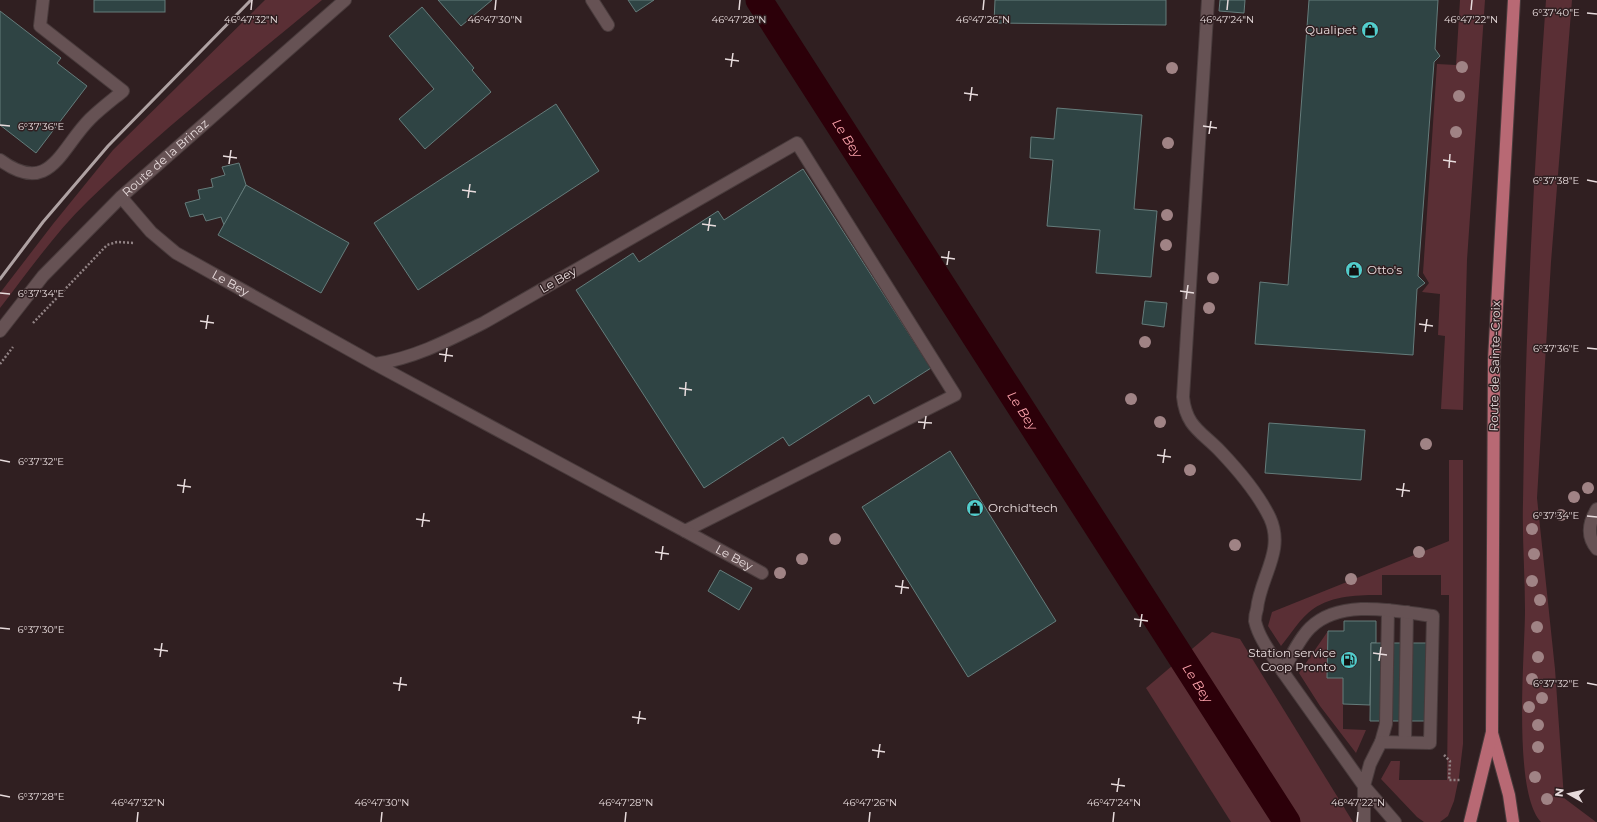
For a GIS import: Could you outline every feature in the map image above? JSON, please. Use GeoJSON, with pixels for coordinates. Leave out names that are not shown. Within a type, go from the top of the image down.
{"type":"FeatureCollection","features":[{"type":"Feature","properties":{"kind":"main road","name":"Route de Sainte-Croix"},"geometry":{"type":"LineString","coordinates":[[1470,822],[1492,732],[1494,360],[1514,0]]}},
{"type":"Feature","properties":{"kind":"main road","name":"Route de Sainte-Croix"},"geometry":{"type":"LineString","coordinates":[[1492,732],[1509,795],[1513,822]]}},
{"type":"Feature","properties":{"kind":"street"},"geometry":{"type":"LineString","coordinates":[[0,160],[21,172],[34,174],[47,170],[90,119],[123,90],[40,26],[43,0]]}},
{"type":"Feature","properties":{"kind":"street","name":"Route de la Brinaz"},"geometry":{"type":"LineString","coordinates":[[0,331],[43,276],[121,197],[345,0]]}},
{"type":"Feature","properties":{"kind":"street"},"geometry":{"type":"LineString","coordinates":[[592,0],[608,24]]}},
{"type":"Feature","properties":{"kind":"street"},"geometry":{"type":"LineString","coordinates":[[1208,0],[1183,397],[1184,407],[1189,421],[1221,452],[1260,501],[1270,519],[1275,537],[1274,550],[1271,566],[1258,598],[1255,620],[1264,641],[1283,672],[1364,786],[1395,822]]}},
{"type":"Feature","properties":{"kind":"street","name":"Le Bey"},"geometry":{"type":"LineString","coordinates":[[375,364],[395,361],[436,346],[485,322],[797,143],[955,395],[685,531]]}},
{"type":"Feature","properties":{"kind":"street","name":"Le Bey"},"geometry":{"type":"LineString","coordinates":[[121,197],[151,232],[176,253],[375,364],[762,572]]}},
{"type":"Feature","properties":{"kind":"street"},"geometry":{"type":"LineString","coordinates":[[1597,508],[1589,529],[1592,544],[1597,549]]}},
{"type":"Feature","properties":{"kind":"street"},"geometry":{"type":"LineString","coordinates":[[1283,672],[1310,628],[1329,615],[1354,610],[1388,610],[1433,616],[1430,743],[1381,742]]}},
{"type":"Feature","properties":{"kind":"street"},"geometry":{"type":"LineString","coordinates":[[1364,822],[1364,786],[1370,764],[1381,742],[1386,724],[1388,610]]}},
{"type":"Feature","properties":{"kind":"street"},"geometry":{"type":"LineString","coordinates":[[1405,742],[1407,612]]}},
{"type":"Feature","properties":{"kind":"path"},"geometry":{"type":"LineString","coordinates":[[29,328],[107,244],[117,242],[136,243]]}},
{"type":"Feature","properties":{"kind":"path"},"geometry":{"type":"LineString","coordinates":[[0,364],[14,345]]}},
{"type":"Feature","properties":{"kind":"path"},"geometry":{"type":"LineString","coordinates":[[1430,743],[1450,761],[1449,780],[1461,780]]}},
{"type":"Feature","properties":{"kind":"shaded area"},"geometry":{"type":"Polygon","coordinates":[[[265,0],[322,0],[174,123],[88,201],[53,239],[0,308],[0,293],[113,150],[265,0]]]}},
{"type":"Feature","properties":{"kind":"shaded area"},"geometry":{"type":"Polygon","coordinates":[[[1460,0],[1485,0],[1467,260],[1463,410],[1441,409],[1445,336],[1438,335],[1440,294],[1422,292],[1429,283],[1423,273],[1437,64],[1456,65],[1460,0]]]}},
{"type":"Feature","properties":{"kind":"shaded area"},"geometry":{"type":"Polygon","coordinates":[[[1546,0],[1572,0],[1551,262],[1537,498],[1555,669],[1564,798],[1596,822],[1541,822],[1532,806],[1526,782],[1523,753],[1522,689],[1525,610],[1523,516],[1524,439],[1534,188],[1546,0]]]}},
{"type":"Feature","properties":{"kind":"shaded area"},"geometry":{"type":"Polygon","coordinates":[[[1449,460],[1463,460],[1463,744],[1454,801],[1448,816],[1440,822],[1424,822],[1417,817],[1381,779],[1391,761],[1400,761],[1399,780],[1447,780],[1449,595],[1441,595],[1441,575],[1382,575],[1382,595],[1364,595],[1338,598],[1321,604],[1304,617],[1281,646],[1268,626],[1272,612],[1449,541],[1449,460]]]}},
{"type":"Feature","properties":{"kind":"shaded area"},"geometry":{"type":"Polygon","coordinates":[[[1328,631],[1327,678],[1343,678],[1343,729],[1366,730],[1356,753],[1320,706],[1299,673],[1328,631]]]}},
{"type":"Feature","properties":{"kind":"shaded area"},"geometry":{"type":"Polygon","coordinates":[[[1212,632],[1240,639],[1353,822],[1231,822],[1146,688],[1212,632]]]}},
{"type":"Feature","properties":{"kind":"building"},"geometry":{"type":"Polygon","coordinates":[[[94,0],[165,0],[165,12],[94,12],[94,0]]]}},
{"type":"Feature","properties":{"kind":"building"},"geometry":{"type":"Polygon","coordinates":[[[438,0],[492,0],[461,26],[438,0]]]}},
{"type":"Feature","properties":{"kind":"building"},"geometry":{"type":"Polygon","coordinates":[[[628,0],[654,0],[636,12],[628,0]]]}},
{"type":"Feature","properties":{"kind":"building"},"geometry":{"type":"Polygon","coordinates":[[[995,0],[1166,0],[1166,25],[994,23],[995,0]]]}},
{"type":"Feature","properties":{"kind":"building"},"geometry":{"type":"Polygon","coordinates":[[[1220,0],[1245,0],[1244,13],[1219,11],[1220,0]]]}},
{"type":"Feature","properties":{"kind":"building"},"geometry":{"type":"Polygon","coordinates":[[[1309,0],[1438,0],[1435,49],[1440,56],[1434,62],[1418,276],[1425,283],[1417,289],[1413,355],[1255,344],[1260,282],[1288,285],[1309,0]]]}},
{"type":"Feature","properties":{"kind":"building"},"geometry":{"type":"Polygon","coordinates":[[[422,7],[474,68],[472,70],[491,92],[425,149],[399,119],[434,89],[389,36],[422,7]]]}},
{"type":"Feature","properties":{"kind":"building"},"geometry":{"type":"Polygon","coordinates":[[[0,11],[61,58],[57,63],[87,86],[36,153],[0,125],[0,11]]]}},
{"type":"Feature","properties":{"kind":"building"},"geometry":{"type":"Polygon","coordinates":[[[556,104],[599,171],[418,290],[374,223],[556,104]]]}},
{"type":"Feature","properties":{"kind":"building"},"geometry":{"type":"Polygon","coordinates":[[[1057,108],[1142,115],[1134,209],[1157,211],[1151,277],[1096,273],[1100,230],[1047,226],[1053,160],[1030,158],[1031,137],[1054,139],[1057,108]]]}},
{"type":"Feature","properties":{"kind":"building"},"geometry":{"type":"Polygon","coordinates":[[[239,163],[246,185],[224,225],[221,217],[206,221],[203,214],[190,217],[185,203],[200,199],[198,190],[213,187],[211,179],[225,175],[222,167],[239,163]]]}},
{"type":"Feature","properties":{"kind":"building"},"geometry":{"type":"Polygon","coordinates":[[[803,169],[931,368],[874,404],[869,395],[789,446],[783,437],[704,488],[576,290],[633,253],[639,262],[718,211],[724,220],[803,169]]]}},
{"type":"Feature","properties":{"kind":"building"},"geometry":{"type":"Polygon","coordinates":[[[246,185],[349,243],[321,293],[218,235],[246,185]]]}},
{"type":"Feature","properties":{"kind":"building"},"geometry":{"type":"Polygon","coordinates":[[[1145,301],[1167,303],[1164,327],[1142,324],[1145,301]]]}},
{"type":"Feature","properties":{"kind":"building"},"geometry":{"type":"Polygon","coordinates":[[[1269,423],[1365,430],[1361,480],[1265,473],[1269,423]]]}},
{"type":"Feature","properties":{"kind":"building"},"geometry":{"type":"Polygon","coordinates":[[[950,451],[1056,621],[968,677],[862,507],[950,451]]]}},
{"type":"Feature","properties":{"kind":"building"},"geometry":{"type":"Polygon","coordinates":[[[720,570],[752,588],[739,610],[708,591],[720,570]]]}},
{"type":"Feature","properties":{"kind":"building","name":"Station service Coop Pronto"},"geometry":{"type":"Polygon","coordinates":[[[1344,621],[1376,621],[1376,643],[1371,643],[1370,705],[1343,704],[1343,678],[1327,678],[1328,631],[1344,631],[1344,621]]]}},
{"type":"Feature","properties":{"kind":"building"},"geometry":{"type":"Polygon","coordinates":[[[1371,643],[1436,643],[1435,721],[1370,721],[1371,643]]]}},
{"type":"Feature","properties":{"kind":"waterway","name":"Le Bey"},"geometry":{"type":"LineString","coordinates":[[759,0],[1287,822]]}},
{"type":"Feature","properties":{"kind":"railway"},"geometry":{"type":"LineString","coordinates":[[0,279],[43,222],[108,146],[251,0]]}},
{"type":"Feature","properties":{"kind":"place","name":"Qualipet"},"geometry":{"type":"Point","coordinates":[1370,30]}},
{"type":"Feature","properties":{"kind":"place","name":"Otto's"},"geometry":{"type":"Point","coordinates":[1354,270]}},
{"type":"Feature","properties":{"kind":"place","name":"Orchid'tech"},"geometry":{"type":"Point","coordinates":[975,508]}},
{"type":"Feature","properties":{"kind":"place","name":"Station service Coop Pronto"},"geometry":{"type":"Point","coordinates":[1349,660]}}]}
